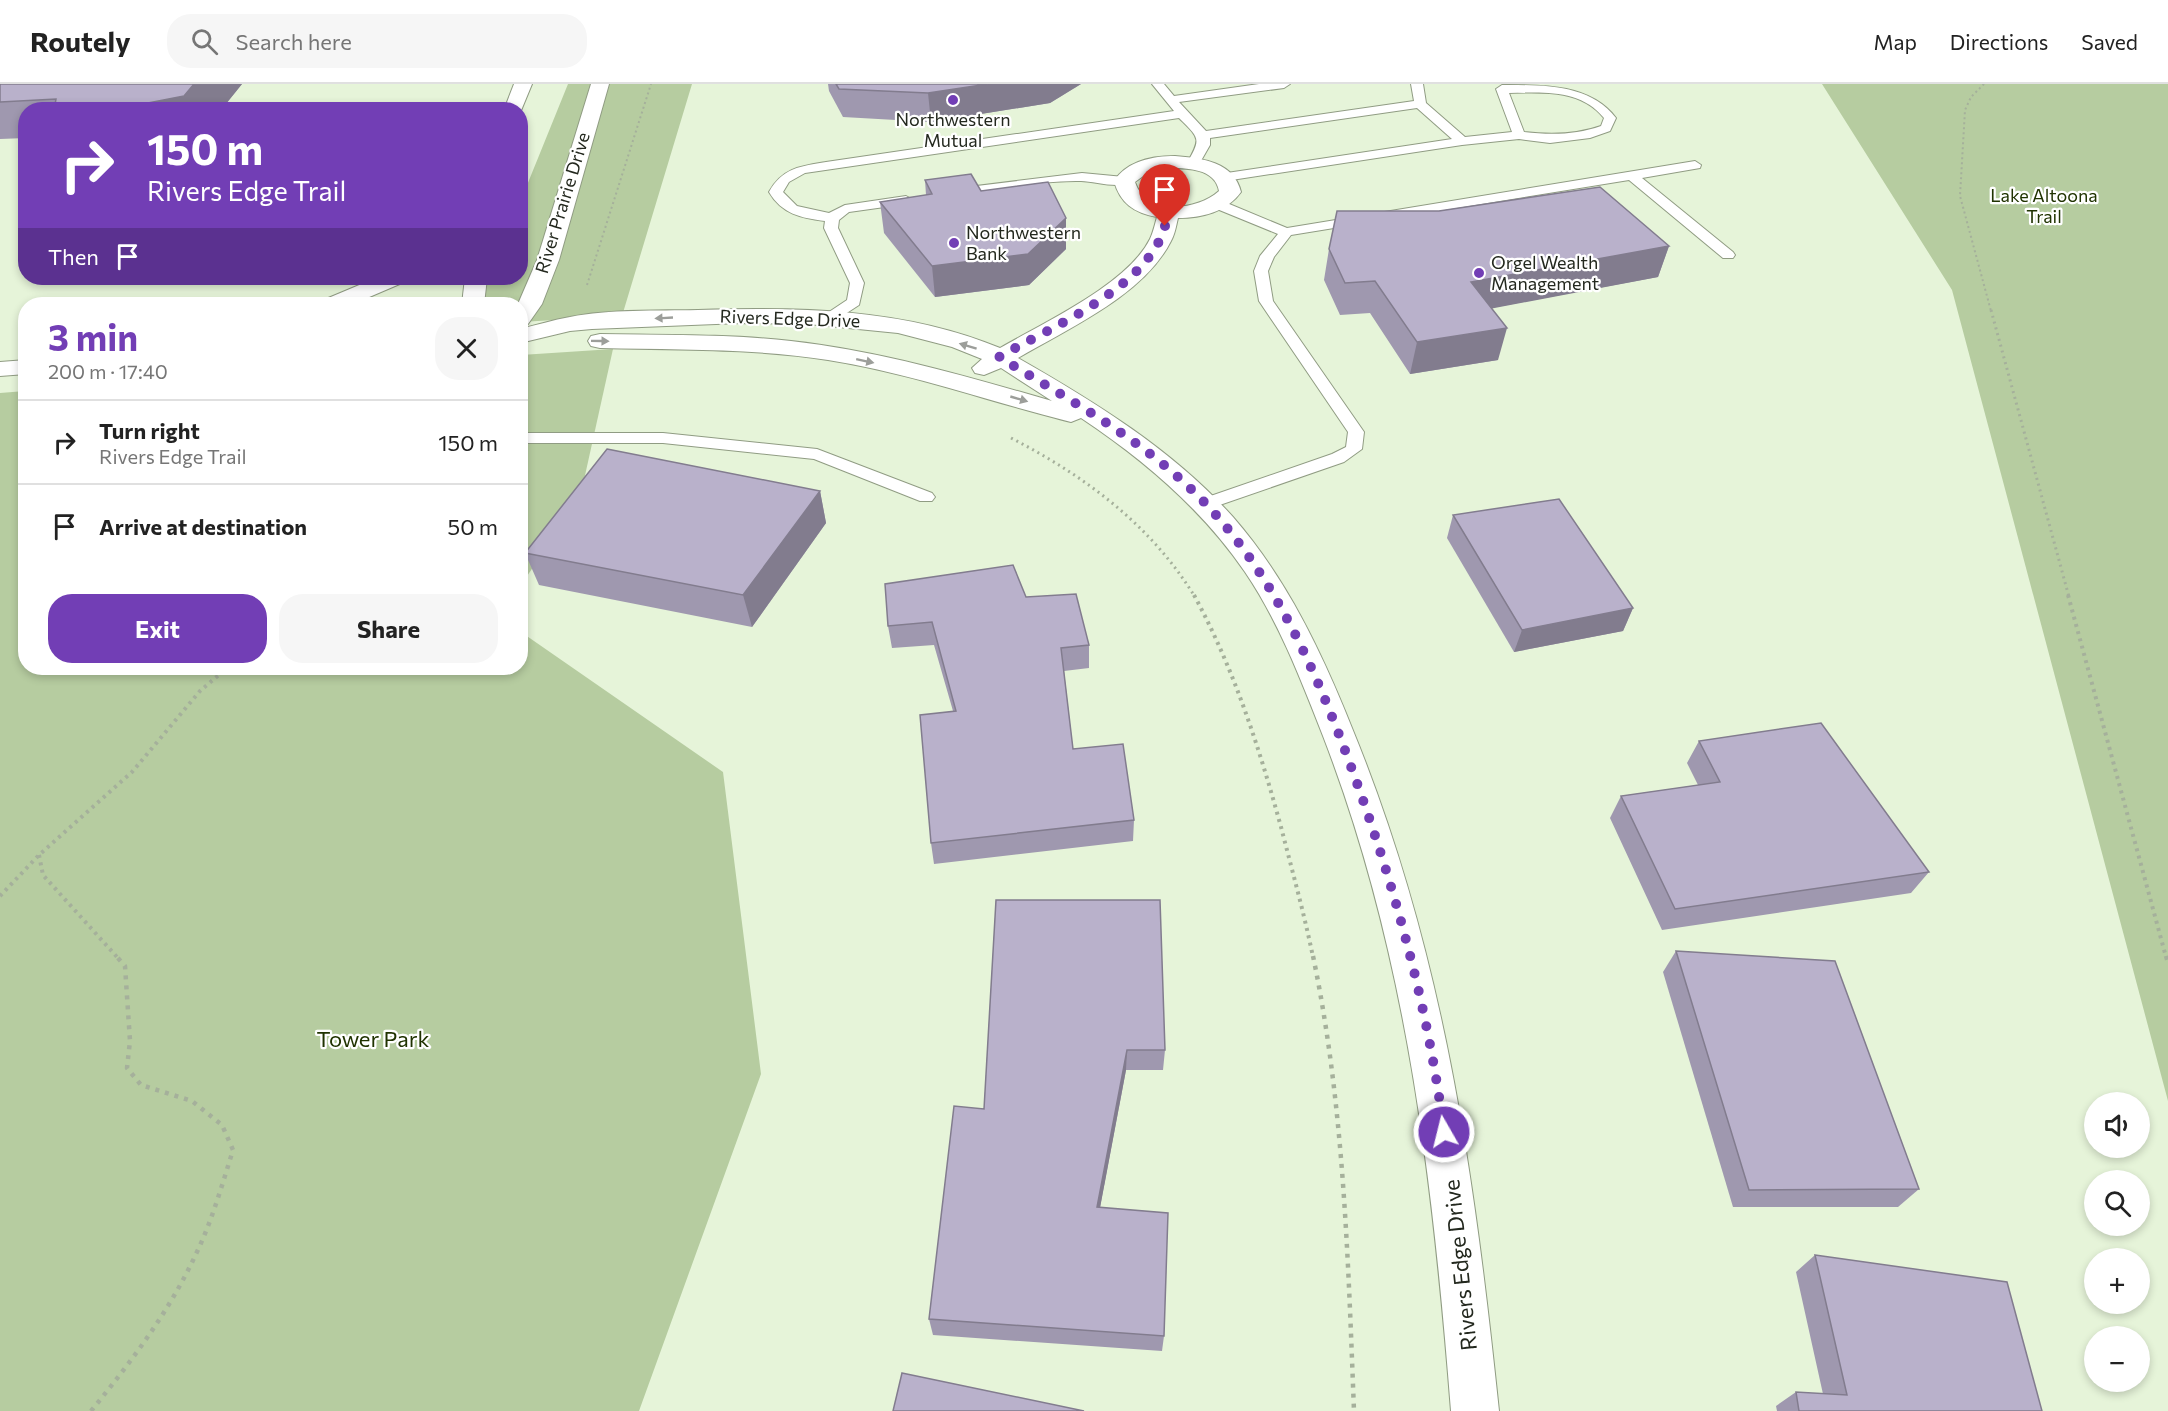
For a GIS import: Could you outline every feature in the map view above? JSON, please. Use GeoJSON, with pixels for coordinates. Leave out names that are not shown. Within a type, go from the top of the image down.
{"type":"FeatureCollection","features":[{"type":"Feature","properties":{"kind":"street"},"geometry":{"type":"LineString","coordinates":[[516,102],[523,84]]}},
{"type":"Feature","properties":{"kind":"street","name":"River Prairie Drive"},"geometry":{"type":"LineString","coordinates":[[528,307],[548,260],[600,84]]}},
{"type":"Feature","properties":{"kind":"street"},"geometry":{"type":"LineString","coordinates":[[1167,162],[1193,163],[1215,170],[1225,177],[1230,185],[1230,192],[1217,204],[1195,212],[1169,212],[1146,207],[1134,201],[1126,193],[1124,181],[1137,169],[1167,162]]}},
{"type":"Feature","properties":{"kind":"street"},"geometry":{"type":"LineString","coordinates":[[963,384],[999,357],[1122,286],[1141,267],[1161,240],[1169,212]]}},
{"type":"Feature","properties":{"kind":"street"},"geometry":{"type":"LineString","coordinates":[[350,297],[378,285]]}},
{"type":"Feature","properties":{"kind":"street","name":"Rivers Edge Drive"},"geometry":{"type":"LineString","coordinates":[[528,336],[572,324],[701,317],[831,317],[918,330],[999,357],[1110,425],[1158,459],[1205,504],[1243,548],[1275,594],[1305,654],[1340,735],[1384,857],[1416,975],[1442,1109],[1463,1269],[1475,1411]]}},
{"type":"Feature","properties":{"kind":"street","name":"Rivers Edge Drive"},"geometry":{"type":"LineString","coordinates":[[528,338],[790,348],[837,354],[963,384],[1110,425]]}},
{"type":"Feature","properties":{"kind":"street"},"geometry":{"type":"LineString","coordinates":[[0,369],[18,368]]}},
{"type":"Feature","properties":{"kind":"lane"},"geometry":{"type":"LineString","coordinates":[[1158,84],[1182,114],[1203,135],[1204,145],[1193,163]]}},
{"type":"Feature","properties":{"kind":"lane"},"geometry":{"type":"LineString","coordinates":[[1171,100],[1284,84]]}},
{"type":"Feature","properties":{"kind":"lane"},"geometry":{"type":"LineString","coordinates":[[1417,84],[1420,104],[1461,141]]}},
{"type":"Feature","properties":{"kind":"lane"},"geometry":{"type":"LineString","coordinates":[[1225,177],[1461,141],[1519,135],[1550,139],[1590,134],[1606,128],[1610,118],[1604,107],[1592,98],[1571,92],[1500,86],[1519,135]]}},
{"type":"Feature","properties":{"kind":"lane"},"geometry":{"type":"LineString","coordinates":[[1203,135],[1420,104]]}},
{"type":"Feature","properties":{"kind":"lane"},"geometry":{"type":"LineString","coordinates":[[832,218],[797,213],[781,203],[776,192],[781,180],[798,171],[826,166],[1182,114]]}},
{"type":"Feature","properties":{"kind":"lane"},"geometry":{"type":"LineString","coordinates":[[1217,204],[1286,232],[1695,165]]}},
{"type":"Feature","properties":{"kind":"lane"},"geometry":{"type":"LineString","coordinates":[[1632,176],[1728,255]]}},
{"type":"Feature","properties":{"kind":"lane"},"geometry":{"type":"LineString","coordinates":[[831,317],[854,302],[857,283],[831,228],[832,218],[844,208],[1060,178],[1082,177],[1124,181]]}},
{"type":"Feature","properties":{"kind":"lane"},"geometry":{"type":"LineString","coordinates":[[1205,504],[1338,458],[1354,449],[1356,432],[1266,301],[1261,272],[1267,256],[1286,232]]}},
{"type":"Feature","properties":{"kind":"lane"},"geometry":{"type":"LineString","coordinates":[[528,438],[663,438],[817,454],[926,497]]}},
{"type":"Feature","properties":{"kind":"path"},"geometry":{"type":"LineString","coordinates":[[572,324],[583,299],[651,84]]}},
{"type":"Feature","properties":{"kind":"path"},"geometry":{"type":"LineString","coordinates":[[1984,84],[1971,97],[1965,110],[1960,196],[2168,963]]}},
{"type":"Feature","properties":{"kind":"path"},"geometry":{"type":"LineString","coordinates":[[1006,436],[1038,451],[1094,488],[1148,537],[1176,567],[1205,617],[1237,688],[1262,758],[1294,875],[1320,993],[1339,1125],[1350,1285],[1354,1411]]}},
{"type":"Feature","properties":{"kind":"path"},"geometry":{"type":"LineString","coordinates":[[0,897],[39,855],[132,772],[200,691],[218,675]]}},
{"type":"Feature","properties":{"kind":"path"},"geometry":{"type":"LineString","coordinates":[[39,855],[43,875],[125,966],[130,1041],[127,1068],[141,1085],[192,1101],[222,1125],[233,1150],[207,1230],[174,1295],[119,1379],[91,1411]]}},
{"type":"Feature","properties":{"kind":"green space"},"geometry":{"type":"Polygon","coordinates":[[[568,84],[692,84],[622,316],[528,322],[528,297],[480,297],[486,285],[528,285],[528,183],[568,84]]]}},
{"type":"Feature","properties":{"kind":"green space","name":"Lake Altoona Trail"},"geometry":{"type":"Polygon","coordinates":[[[1822,84],[2168,84],[2168,1101],[1952,290],[1822,84]]]}},
{"type":"Feature","properties":{"kind":"green space"},"geometry":{"type":"Polygon","coordinates":[[[613,349],[580,498],[528,575],[528,355],[613,349]]]}},
{"type":"Feature","properties":{"kind":"green space","name":"Tower Park"},"geometry":{"type":"Polygon","coordinates":[[[18,392],[18,675],[528,675],[528,637],[723,772],[761,1074],[639,1411],[0,1411],[0,393],[18,392]]]}},
{"type":"Feature","properties":{"kind":"building"},"geometry":{"type":"Polygon","coordinates":[[[0,84],[194,84],[184,96],[153,102],[55,102],[56,99],[0,102],[0,84]]]}},
{"type":"Feature","properties":{"kind":"building"},"geometry":{"type":"Polygon","coordinates":[[[836,84],[988,84],[928,93],[839,89],[836,84]]]}},
{"type":"Feature","properties":{"kind":"building"},"geometry":{"type":"Polygon","coordinates":[[[971,174],[981,191],[1048,182],[1066,218],[1028,254],[932,266],[880,202],[932,194],[925,180],[971,174]]]}},
{"type":"Feature","properties":{"kind":"building"},"geometry":{"type":"Polygon","coordinates":[[[1600,187],[1669,246],[1471,282],[1507,328],[1417,342],[1375,281],[1345,283],[1329,249],[1337,211],[1439,211],[1600,187]]]}},
{"type":"Feature","properties":{"kind":"building"},"geometry":{"type":"Polygon","coordinates":[[[607,449],[820,491],[743,595],[528,554],[528,549],[607,449]]]}},
{"type":"Feature","properties":{"kind":"building"},"geometry":{"type":"Polygon","coordinates":[[[1559,499],[1633,608],[1522,630],[1453,515],[1559,499]]]}},
{"type":"Feature","properties":{"kind":"building"},"geometry":{"type":"Polygon","coordinates":[[[1013,565],[1026,597],[1076,594],[1089,645],[1061,648],[1073,749],[1123,744],[1134,820],[931,843],[920,715],[956,711],[932,622],[888,626],[885,584],[1013,565]]]}},
{"type":"Feature","properties":{"kind":"building"},"geometry":{"type":"Polygon","coordinates":[[[1821,723],[1929,872],[1675,909],[1621,796],[1720,782],[1699,741],[1821,723]]]}},
{"type":"Feature","properties":{"kind":"building"},"geometry":{"type":"Polygon","coordinates":[[[996,900],[1160,900],[1165,1050],[1127,1050],[1097,1207],[1168,1213],[1164,1336],[929,1319],[954,1106],[984,1109],[996,900]]]}},
{"type":"Feature","properties":{"kind":"building"},"geometry":{"type":"Polygon","coordinates":[[[1676,951],[1835,961],[1919,1189],[1749,1190],[1676,951]]]}},
{"type":"Feature","properties":{"kind":"building"},"geometry":{"type":"Polygon","coordinates":[[[1815,1255],[2007,1282],[2042,1411],[1799,1411],[1796,1392],[1847,1395],[1815,1255]]]}},
{"type":"Feature","properties":{"kind":"building"},"geometry":{"type":"Polygon","coordinates":[[[902,1373],[1084,1411],[893,1411],[902,1373]]]}},
{"type":"Feature","properties":{"kind":"place","name":"Northwestern Mutual"},"geometry":{"type":"Point","coordinates":[953,100]}},
{"type":"Feature","properties":{"kind":"place","name":"Northwestern Bank"},"geometry":{"type":"Point","coordinates":[954,243]}},
{"type":"Feature","properties":{"kind":"place","name":"Orgel Wealth Management"},"geometry":{"type":"Point","coordinates":[1479,273]}},
{"type":"Feature","properties":{"kind":"route"},"geometry":{"type":"LineString","coordinates":[[1165,226],[1161,240],[1141,267],[1122,286],[999,357],[1110,425],[1158,459],[1205,504],[1243,548],[1275,594],[1305,654],[1340,735],[1384,857],[1416,975],[1442,1109],[1444,1132]]}}]}
